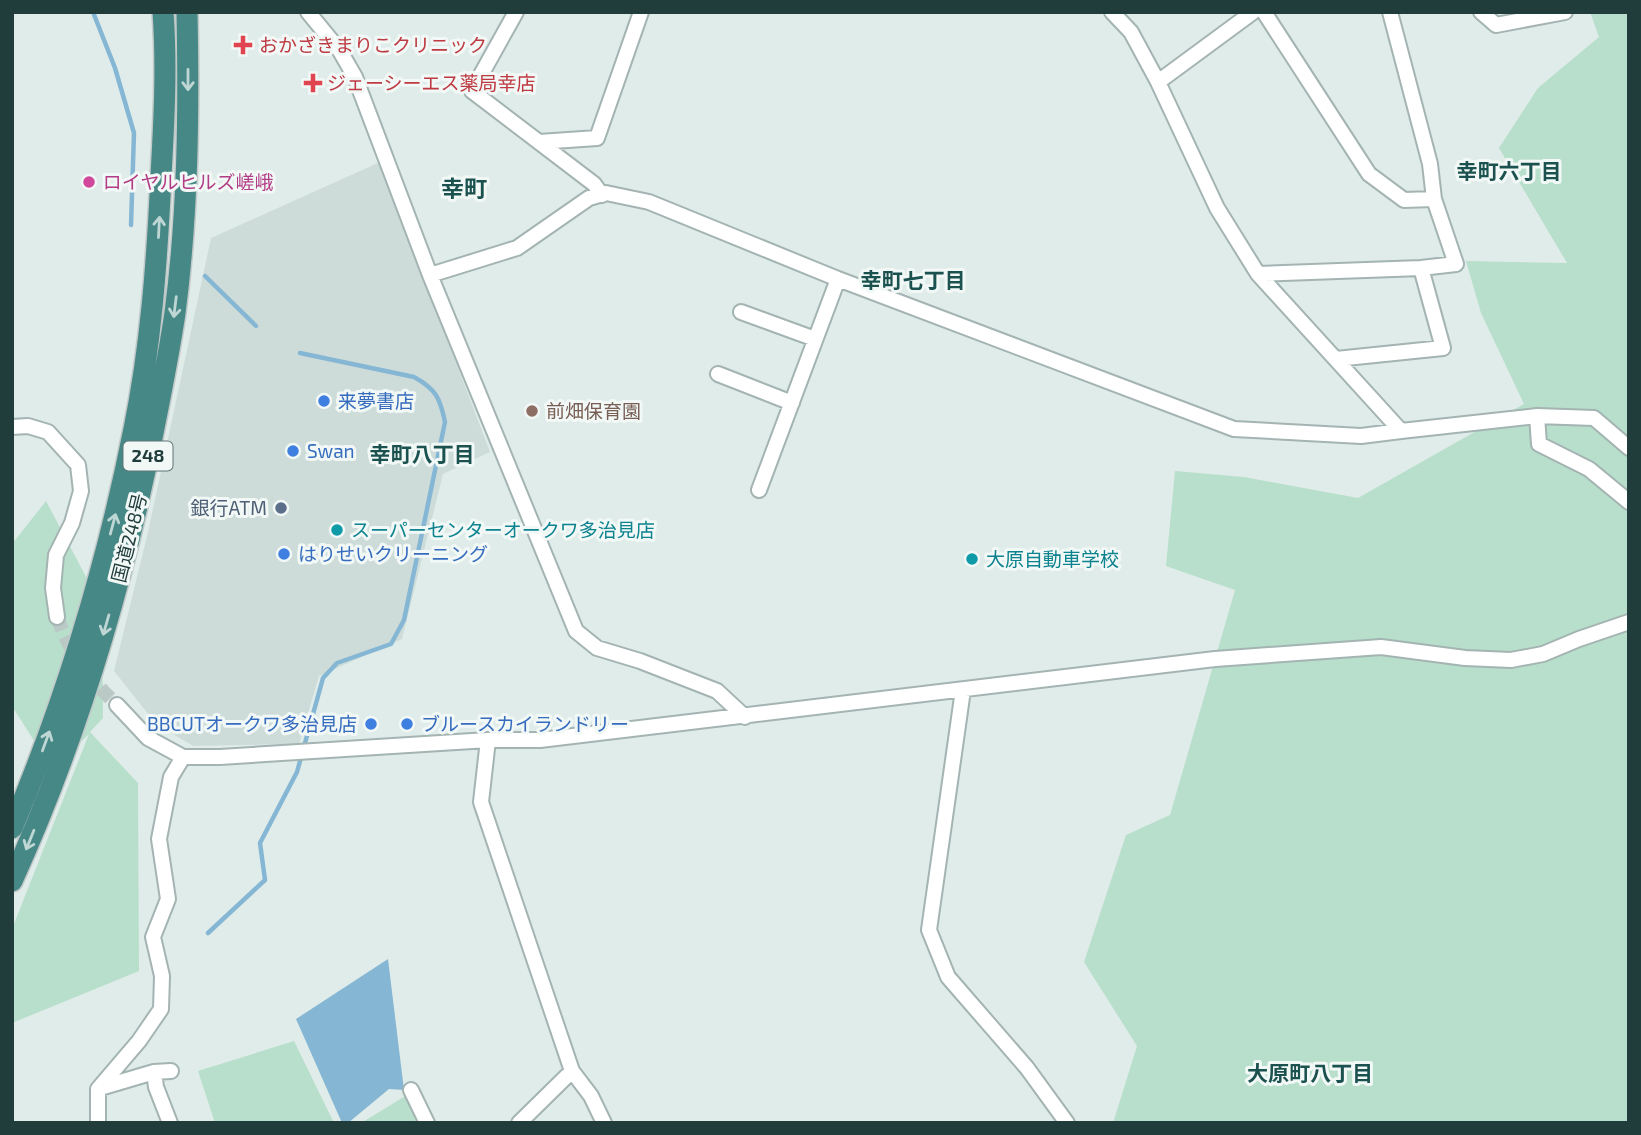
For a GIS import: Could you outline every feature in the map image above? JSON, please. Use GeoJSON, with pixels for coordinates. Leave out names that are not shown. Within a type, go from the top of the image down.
{"type":"FeatureCollection","features":[{"type":"Feature","properties":{"kind":"highway","name":"国道248号"},"geometry":{"type":"LineString","coordinates":[[12,828],[71,673],[115,515],[135,427],[158,245],[165,103],[163,12]]}},
{"type":"Feature","properties":{"kind":"highway","name":"国道248号"},"geometry":{"type":"LineString","coordinates":[[12,881],[57,774],[94,666],[132,535],[166,370],[179,277],[187,170],[187,12]]}},
{"type":"Feature","properties":{"kind":"street"},"geometry":{"type":"LineString","coordinates":[[308,12],[340,51],[355,77],[430,275],[576,631],[597,648],[640,661],[717,691],[745,717]]}},
{"type":"Feature","properties":{"kind":"street"},"geometry":{"type":"LineString","coordinates":[[516,12],[472,91],[594,184],[602,195]]}},
{"type":"Feature","properties":{"kind":"street"},"geometry":{"type":"LineString","coordinates":[[539,142],[597,138],[642,12]]}},
{"type":"Feature","properties":{"kind":"street"},"geometry":{"type":"LineString","coordinates":[[1112,12],[1131,32],[1158,82],[1217,208],[1258,274],[1401,431]]}},
{"type":"Feature","properties":{"kind":"street"},"geometry":{"type":"LineString","coordinates":[[1158,82],[1253,12]]}},
{"type":"Feature","properties":{"kind":"street"},"geometry":{"type":"LineString","coordinates":[[1264,12],[1369,174],[1404,200],[1434,199]]}},
{"type":"Feature","properties":{"kind":"street"},"geometry":{"type":"LineString","coordinates":[[1258,274],[1421,268],[1456,264],[1434,199],[1430,164],[1390,12]]}},
{"type":"Feature","properties":{"kind":"street"},"geometry":{"type":"LineString","coordinates":[[1481,12],[1496,25],[1565,12]]}},
{"type":"Feature","properties":{"kind":"street"},"geometry":{"type":"LineString","coordinates":[[430,275],[517,248],[589,198],[620,195],[649,202],[838,279],[1234,429],[1361,436],[1537,416],[1594,418],[1609,428],[1629,448]]}},
{"type":"Feature","properties":{"kind":"street"},"geometry":{"type":"LineString","coordinates":[[1336,359],[1443,348],[1421,268]]}},
{"type":"Feature","properties":{"kind":"street"},"geometry":{"type":"LineString","coordinates":[[759,490],[838,279]]}},
{"type":"Feature","properties":{"kind":"street"},"geometry":{"type":"LineString","coordinates":[[741,312],[816,339]]}},
{"type":"Feature","properties":{"kind":"street"},"geometry":{"type":"LineString","coordinates":[[718,374],[792,403]]}},
{"type":"Feature","properties":{"kind":"street"},"geometry":{"type":"LineString","coordinates":[[1537,416],[1539,443],[1589,469],[1629,502]]}},
{"type":"Feature","properties":{"kind":"street"},"geometry":{"type":"LineString","coordinates":[[12,427],[28,426],[48,432],[78,465],[81,491],[72,523],[56,555],[53,587],[57,617]]}},
{"type":"Feature","properties":{"kind":"street"},"geometry":{"type":"LineString","coordinates":[[117,705],[148,738],[183,757],[312,752],[488,740],[540,740],[1215,659],[1381,647],[1465,658],[1511,660],[1543,654],[1629,622]]}},
{"type":"Feature","properties":{"kind":"street"},"geometry":{"type":"LineString","coordinates":[[963,690],[929,930],[948,977],[1027,1068],[1067,1123]]}},
{"type":"Feature","properties":{"kind":"street"},"geometry":{"type":"LineString","coordinates":[[488,740],[481,802],[572,1071],[591,1096],[604,1123]]}},
{"type":"Feature","properties":{"kind":"street"},"geometry":{"type":"LineString","coordinates":[[98,1123],[98,1089],[139,1041],[161,1009],[162,976],[153,937],[168,899],[159,839],[171,777],[183,757]]}},
{"type":"Feature","properties":{"kind":"street"},"geometry":{"type":"LineString","coordinates":[[98,1089],[154,1072],[171,1071]]}},
{"type":"Feature","properties":{"kind":"street"},"geometry":{"type":"LineString","coordinates":[[519,1123],[572,1071]]}},
{"type":"Feature","properties":{"kind":"street"},"geometry":{"type":"LineString","coordinates":[[154,1072],[156,1087],[170,1123]]}},
{"type":"Feature","properties":{"kind":"street"},"geometry":{"type":"LineString","coordinates":[[411,1090],[427,1123]]}},
{"type":"Feature","properties":{"kind":"shaded area"},"geometry":{"type":"Polygon","coordinates":[[[380,162],[490,452],[443,474],[402,639],[319,676],[299,744],[193,746],[156,724],[114,671],[148,532],[211,238],[380,162]]]}},
{"type":"Feature","properties":{"kind":"green space"},"geometry":{"type":"Polygon","coordinates":[[[1590,12],[1629,12],[1629,1123],[1113,1123],[1137,1046],[1084,962],[1126,835],[1170,815],[1235,590],[1166,566],[1175,471],[1244,477],[1358,498],[1524,404],[1481,313],[1466,261],[1567,263],[1499,148],[1538,88],[1599,37],[1590,12]]]}},
{"type":"Feature","properties":{"kind":"green space"},"geometry":{"type":"Polygon","coordinates":[[[46,501],[102,607],[103,718],[90,732],[138,783],[139,971],[12,1023],[12,929],[89,734],[52,769],[12,706],[12,544],[46,501]]]}},
{"type":"Feature","properties":{"kind":"green space"},"geometry":{"type":"Polygon","coordinates":[[[294,1041],[334,1123],[215,1123],[198,1071],[294,1041]]]}},
{"type":"Feature","properties":{"kind":"green space"},"geometry":{"type":"Polygon","coordinates":[[[407,1095],[419,1123],[361,1123],[407,1095]]]}},
{"type":"Feature","properties":{"kind":"water"},"geometry":{"type":"Polygon","coordinates":[[[388,959],[404,1090],[389,1089],[348,1123],[342,1123],[296,1019],[388,959]]]}},
{"type":"Feature","properties":{"kind":"waterway"},"geometry":{"type":"LineString","coordinates":[[93,12],[115,68],[134,133],[131,225]]}},
{"type":"Feature","properties":{"kind":"waterway"},"geometry":{"type":"LineString","coordinates":[[205,276],[256,326]]}},
{"type":"Feature","properties":{"kind":"waterway"},"geometry":{"type":"LineString","coordinates":[[208,933],[265,880],[260,843],[297,772],[323,678],[337,663],[391,644],[404,620],[445,422],[436,395],[414,377],[300,353]]}},
{"type":"Feature","properties":{"kind":"tunnel"},"geometry":{"type":"LineString","coordinates":[[57,617],[81,664],[117,705]]}},
{"type":"Feature","properties":{"kind":"place","name":"おかざきまりこクリニック"},"geometry":{"type":"Point","coordinates":[243,45]}},
{"type":"Feature","properties":{"kind":"place","name":"ジェーシーエス薬局幸店"},"geometry":{"type":"Point","coordinates":[313,83]}},
{"type":"Feature","properties":{"kind":"place","name":"ロイヤルヒルズ嵯峨"},"geometry":{"type":"Point","coordinates":[89,182]}},
{"type":"Feature","properties":{"kind":"place","name":"来夢書店"},"geometry":{"type":"Point","coordinates":[324,401]}},
{"type":"Feature","properties":{"kind":"place","name":"前畑保育園"},"geometry":{"type":"Point","coordinates":[532,411]}},
{"type":"Feature","properties":{"kind":"place","name":"Swan"},"geometry":{"type":"Point","coordinates":[293,451]}},
{"type":"Feature","properties":{"kind":"place","name":"銀行ATM"},"geometry":{"type":"Point","coordinates":[281,508]}},
{"type":"Feature","properties":{"kind":"place","name":"スーパーセンターオークワ多治見店"},"geometry":{"type":"Point","coordinates":[337,530]}},
{"type":"Feature","properties":{"kind":"place","name":"はりせいクリーニング"},"geometry":{"type":"Point","coordinates":[284,554]}},
{"type":"Feature","properties":{"kind":"place","name":"大原自動車学校"},"geometry":{"type":"Point","coordinates":[972,559]}},
{"type":"Feature","properties":{"kind":"place","name":"BBCUTオークワ多治見店"},"geometry":{"type":"Point","coordinates":[371,724]}},
{"type":"Feature","properties":{"kind":"place","name":"ブルースカイランドリー"},"geometry":{"type":"Point","coordinates":[407,724]}},
{"type":"Feature","properties":{"kind":"district","name":"幸町六丁目"},"geometry":{"type":"Point","coordinates":[1509,172]}},
{"type":"Feature","properties":{"kind":"district","name":"幸町"},"geometry":{"type":"Point","coordinates":[464,189]}},
{"type":"Feature","properties":{"kind":"district","name":"幸町七丁目"},"geometry":{"type":"Point","coordinates":[913,281]}},
{"type":"Feature","properties":{"kind":"district","name":"幸町八丁目"},"geometry":{"type":"Point","coordinates":[422,455]}},
{"type":"Feature","properties":{"kind":"district","name":"大原町八丁目"},"geometry":{"type":"Point","coordinates":[1310,1074]}}]}
